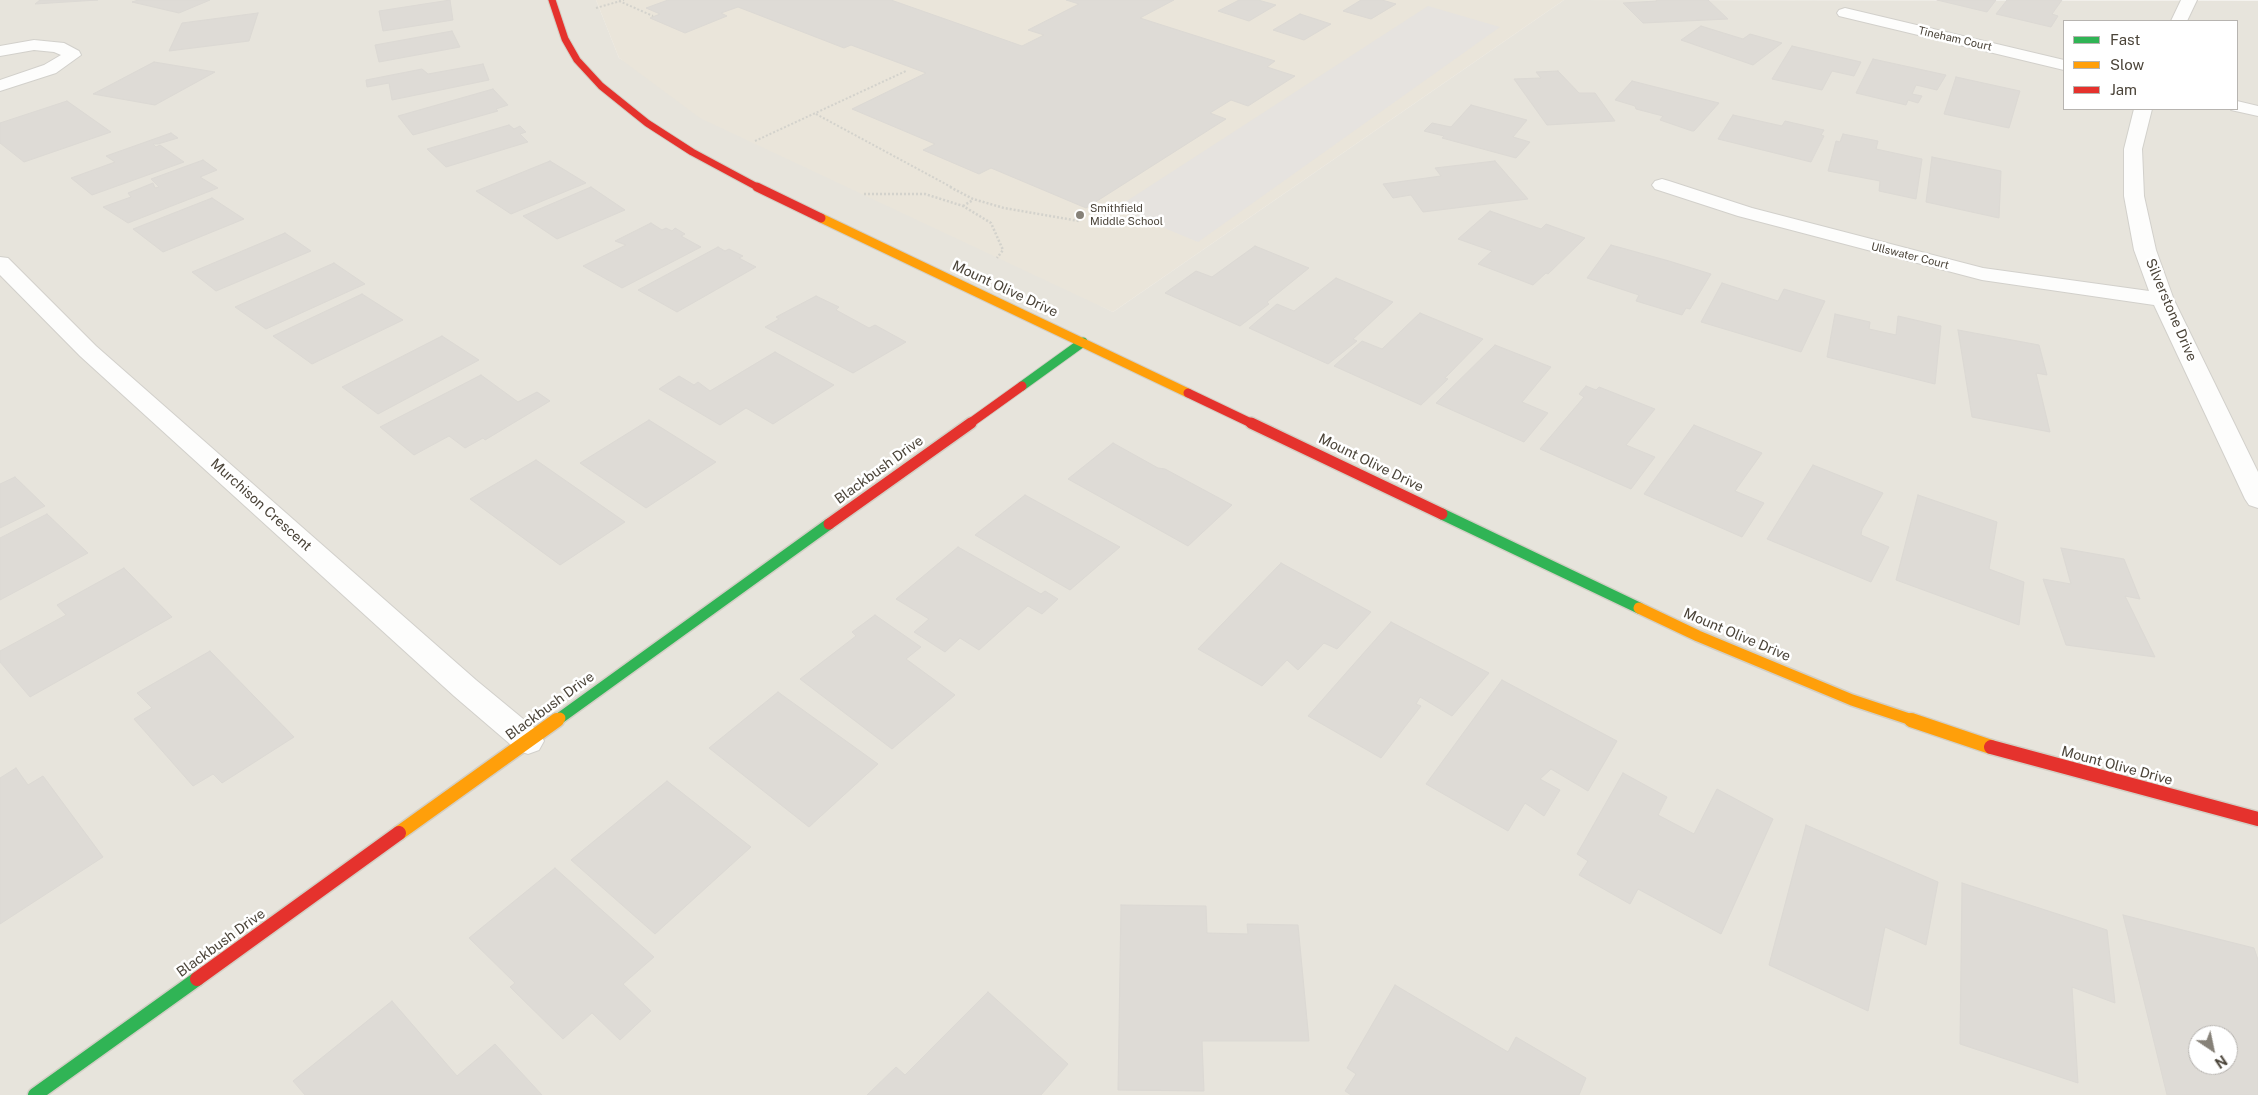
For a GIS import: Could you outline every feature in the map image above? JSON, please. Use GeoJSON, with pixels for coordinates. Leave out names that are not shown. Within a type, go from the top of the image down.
{"type":"FeatureCollection","features":[{"type":"Feature","properties":{"kind":"street","name":"Mount Olive Drive"},"geometry":{"type":"LineString","coordinates":[[552,0],[565,39],[577,60],[601,86],[647,123],[685,147],[759,188],[1698,636],[1852,700],[1984,745],[2258,819]]}},
{"type":"Feature","properties":{"kind":"street"},"geometry":{"type":"LineString","coordinates":[[2179,20],[2189,0]]}},
{"type":"Feature","properties":{"kind":"street","name":"Tineham Court"},"geometry":{"type":"LineString","coordinates":[[1845,13],[2063,65]]}},
{"type":"Feature","properties":{"kind":"street"},"geometry":{"type":"LineString","coordinates":[[0,51],[34,45],[58,47],[73,55],[50,69],[0,86]]}},
{"type":"Feature","properties":{"kind":"street"},"geometry":{"type":"LineString","coordinates":[[2238,106],[2258,112]]}},
{"type":"Feature","properties":{"kind":"street","name":"Silverstone Drive"},"geometry":{"type":"LineString","coordinates":[[2143,110],[2133,148],[2134,196],[2145,250],[2163,300],[2258,498]]}},
{"type":"Feature","properties":{"kind":"street","name":"Ullswater Court"},"geometry":{"type":"LineString","coordinates":[[1662,185],[1745,212],[1982,274],[2163,300]]}},
{"type":"Feature","properties":{"kind":"street","name":"Murchison Crescent"},"geometry":{"type":"LineString","coordinates":[[0,263],[88,351],[528,741]]}},
{"type":"Feature","properties":{"kind":"street","name":"Blackbush Drive"},"geometry":{"type":"LineString","coordinates":[[35,1095],[1082,342]]}},
{"type":"Feature","properties":{"kind":"path"},"geometry":{"type":"LineString","coordinates":[[591,10],[624,0]]}},
{"type":"Feature","properties":{"kind":"path"},"geometry":{"type":"LineString","coordinates":[[619,2],[652,16]]}},
{"type":"Feature","properties":{"kind":"path"},"geometry":{"type":"LineString","coordinates":[[753,142],[906,71]]}},
{"type":"Feature","properties":{"kind":"path"},"geometry":{"type":"LineString","coordinates":[[816,114],[973,199],[1004,208],[1079,221]]}},
{"type":"Feature","properties":{"kind":"path"},"geometry":{"type":"LineString","coordinates":[[856,195],[925,194],[963,206],[991,223],[1003,250],[992,265]]}},
{"type":"Feature","properties":{"kind":"path"},"geometry":{"type":"LineString","coordinates":[[963,206],[973,199]]}},
{"type":"Feature","properties":{"kind":"shaded area"},"geometry":{"type":"Polygon","coordinates":[[[0,0],[596,0],[619,58],[1113,312],[1564,0],[2258,1],[2258,1095],[0,1095],[0,0]]]}},
{"type":"Feature","properties":{"kind":"shaded area","name":"Smithfield Middle School"},"geometry":{"type":"Polygon","coordinates":[[[596,0],[1564,0],[1113,312],[700,118],[619,58],[596,0]]]}},
{"type":"Feature","properties":{"kind":"shaded area"},"geometry":{"type":"Polygon","coordinates":[[[1428,6],[1500,27],[1198,242],[1116,208],[1428,6]]]}},
{"type":"Feature","properties":{"kind":"building"},"geometry":{"type":"Polygon","coordinates":[[[40,0],[98,0],[35,4],[40,0]]]}},
{"type":"Feature","properties":{"kind":"building"},"geometry":{"type":"Polygon","coordinates":[[[138,0],[210,0],[179,13],[132,2],[138,0]]]}},
{"type":"Feature","properties":{"kind":"building"},"geometry":{"type":"Polygon","coordinates":[[[450,0],[453,20],[383,31],[379,11],[450,0]]]}},
{"type":"Feature","properties":{"kind":"building"},"geometry":{"type":"Polygon","coordinates":[[[668,0],[891,0],[1022,46],[1044,35],[1028,30],[1079,4],[1066,0],[1174,0],[1140,18],[1275,61],[1267,67],[1295,76],[1248,106],[1231,100],[1210,113],[1226,119],[1086,208],[991,168],[979,174],[923,150],[935,144],[852,109],[926,73],[851,45],[844,48],[738,7],[721,13],[727,16],[685,33],[650,18],[660,14],[646,8],[668,0]]]}},
{"type":"Feature","properties":{"kind":"building"},"geometry":{"type":"Polygon","coordinates":[[[1239,0],[1258,0],[1276,5],[1249,21],[1218,11],[1239,0]]]}},
{"type":"Feature","properties":{"kind":"building"},"geometry":{"type":"Polygon","coordinates":[[[1361,0],[1382,0],[1396,4],[1371,19],[1343,11],[1361,0]]]}},
{"type":"Feature","properties":{"kind":"building"},"geometry":{"type":"Polygon","coordinates":[[[1656,0],[1708,0],[1728,19],[1643,23],[1623,3],[1656,0]]]}},
{"type":"Feature","properties":{"kind":"building"},"geometry":{"type":"Polygon","coordinates":[[[1937,0],[1996,0],[1987,12],[1937,0]]]}},
{"type":"Feature","properties":{"kind":"building"},"geometry":{"type":"Polygon","coordinates":[[[2007,0],[2062,0],[2052,14],[2058,16],[2051,27],[1996,14],[2007,0]]]}},
{"type":"Feature","properties":{"kind":"building"},"geometry":{"type":"Polygon","coordinates":[[[258,13],[249,41],[169,51],[182,23],[258,13]]]}},
{"type":"Feature","properties":{"kind":"building"},"geometry":{"type":"Polygon","coordinates":[[[1300,14],[1331,24],[1304,40],[1273,30],[1300,14]]]}},
{"type":"Feature","properties":{"kind":"building"},"geometry":{"type":"Polygon","coordinates":[[[1701,26],[1743,39],[1750,34],[1782,43],[1753,65],[1681,40],[1701,26]]]}},
{"type":"Feature","properties":{"kind":"building"},"geometry":{"type":"Polygon","coordinates":[[[452,31],[460,47],[379,62],[375,45],[452,31]]]}},
{"type":"Feature","properties":{"kind":"building"},"geometry":{"type":"Polygon","coordinates":[[[1792,46],[1861,62],[1854,76],[1832,71],[1822,90],[1772,79],[1792,46]]]}},
{"type":"Feature","properties":{"kind":"building"},"geometry":{"type":"Polygon","coordinates":[[[1873,59],[1946,75],[1937,90],[1916,85],[1912,94],[1922,96],[1918,103],[1908,100],[1906,105],[1856,93],[1873,59]]]}},
{"type":"Feature","properties":{"kind":"building"},"geometry":{"type":"Polygon","coordinates":[[[154,62],[215,72],[155,105],[93,94],[154,62]]]}},
{"type":"Feature","properties":{"kind":"building"},"geometry":{"type":"Polygon","coordinates":[[[483,64],[489,80],[392,100],[389,83],[367,87],[366,80],[422,69],[428,74],[483,64]]]}},
{"type":"Feature","properties":{"kind":"building"},"geometry":{"type":"Polygon","coordinates":[[[1558,71],[1579,93],[1595,93],[1615,121],[1547,125],[1514,79],[1541,78],[1536,72],[1558,71]]]}},
{"type":"Feature","properties":{"kind":"building"},"geometry":{"type":"Polygon","coordinates":[[[1956,77],[2020,91],[2009,128],[1944,114],[1956,77]]]}},
{"type":"Feature","properties":{"kind":"building"},"geometry":{"type":"Polygon","coordinates":[[[1632,81],[1719,103],[1692,131],[1660,120],[1663,116],[1636,109],[1635,106],[1615,100],[1632,81]]]}},
{"type":"Feature","properties":{"kind":"building"},"geometry":{"type":"Polygon","coordinates":[[[493,89],[508,105],[496,109],[498,111],[413,135],[398,116],[493,89]]]}},
{"type":"Feature","properties":{"kind":"building"},"geometry":{"type":"Polygon","coordinates":[[[67,101],[111,132],[24,162],[0,143],[0,123],[67,101]]]}},
{"type":"Feature","properties":{"kind":"building"},"geometry":{"type":"Polygon","coordinates":[[[1471,105],[1527,120],[1513,137],[1530,142],[1516,158],[1442,138],[1444,136],[1424,131],[1432,123],[1451,127],[1471,105]]]}},
{"type":"Feature","properties":{"kind":"building"},"geometry":{"type":"Polygon","coordinates":[[[1733,115],[1782,126],[1785,121],[1824,130],[1821,135],[1824,136],[1811,162],[1718,139],[1733,115]]]}},
{"type":"Feature","properties":{"kind":"building"},"geometry":{"type":"Polygon","coordinates":[[[509,125],[514,129],[520,126],[526,132],[520,134],[528,142],[446,167],[427,149],[509,125]]]}},
{"type":"Feature","properties":{"kind":"building"},"geometry":{"type":"Polygon","coordinates":[[[171,133],[178,138],[153,144],[156,147],[160,145],[184,162],[92,195],[71,178],[115,162],[106,156],[171,133]]]}},
{"type":"Feature","properties":{"kind":"building"},"geometry":{"type":"Polygon","coordinates":[[[1843,134],[1878,141],[1876,149],[1922,159],[1916,199],[1879,191],[1880,181],[1828,171],[1836,141],[1840,142],[1843,134]]]}},
{"type":"Feature","properties":{"kind":"building"},"geometry":{"type":"Polygon","coordinates":[[[1932,157],[2001,171],[1999,218],[1926,202],[1932,157]]]}},
{"type":"Feature","properties":{"kind":"building"},"geometry":{"type":"Polygon","coordinates":[[[203,160],[217,170],[200,177],[218,188],[128,223],[103,207],[131,197],[128,193],[153,183],[155,188],[159,187],[151,179],[203,160]]]}},
{"type":"Feature","properties":{"kind":"building"},"geometry":{"type":"Polygon","coordinates":[[[550,161],[586,183],[511,214],[476,191],[550,161]]]}},
{"type":"Feature","properties":{"kind":"building"},"geometry":{"type":"Polygon","coordinates":[[[1495,161],[1528,199],[1423,212],[1411,195],[1393,198],[1383,184],[1441,176],[1435,168],[1495,161]]]}},
{"type":"Feature","properties":{"kind":"building"},"geometry":{"type":"Polygon","coordinates":[[[591,187],[625,210],[557,239],[523,216],[591,187]]]}},
{"type":"Feature","properties":{"kind":"building"},"geometry":{"type":"Polygon","coordinates":[[[212,198],[244,219],[163,252],[133,229],[212,198]]]}},
{"type":"Feature","properties":{"kind":"building"},"geometry":{"type":"Polygon","coordinates":[[[1490,211],[1541,229],[1546,224],[1585,238],[1548,274],[1546,273],[1533,285],[1478,264],[1492,251],[1458,239],[1490,211]]]}},
{"type":"Feature","properties":{"kind":"building"},"geometry":{"type":"Polygon","coordinates":[[[651,223],[662,230],[666,228],[672,231],[675,228],[685,234],[681,236],[701,247],[622,288],[583,266],[626,245],[615,241],[651,223]]]}},
{"type":"Feature","properties":{"kind":"building"},"geometry":{"type":"Polygon","coordinates":[[[285,233],[311,251],[216,291],[192,272],[285,233]]]}},
{"type":"Feature","properties":{"kind":"building"},"geometry":{"type":"Polygon","coordinates":[[[1611,245],[1711,274],[1690,309],[1686,308],[1682,315],[1636,301],[1639,295],[1587,278],[1611,245]]]}},
{"type":"Feature","properties":{"kind":"building"},"geometry":{"type":"Polygon","coordinates":[[[1255,246],[1309,268],[1267,302],[1269,304],[1240,326],[1165,293],[1196,271],[1212,277],[1255,246]]]}},
{"type":"Feature","properties":{"kind":"building"},"geometry":{"type":"Polygon","coordinates":[[[718,247],[725,251],[729,249],[743,256],[739,258],[756,267],[677,312],[638,290],[718,247]]]}},
{"type":"Feature","properties":{"kind":"building"},"geometry":{"type":"Polygon","coordinates":[[[334,263],[365,284],[266,329],[235,307],[334,263]]]}},
{"type":"Feature","properties":{"kind":"building"},"geometry":{"type":"Polygon","coordinates":[[[1336,278],[1393,302],[1353,339],[1357,341],[1328,364],[1249,328],[1277,304],[1294,311],[1336,278]]]}},
{"type":"Feature","properties":{"kind":"building"},"geometry":{"type":"Polygon","coordinates":[[[1722,283],[1778,301],[1784,289],[1825,301],[1801,352],[1701,322],[1722,283]]]}},
{"type":"Feature","properties":{"kind":"building"},"geometry":{"type":"Polygon","coordinates":[[[362,294],[403,320],[312,364],[273,336],[362,294]]]}},
{"type":"Feature","properties":{"kind":"building"},"geometry":{"type":"Polygon","coordinates":[[[816,296],[839,307],[836,310],[869,328],[875,325],[906,342],[853,373],[765,327],[779,319],[776,317],[816,296]]]}},
{"type":"Feature","properties":{"kind":"building"},"geometry":{"type":"Polygon","coordinates":[[[1420,313],[1483,339],[1445,378],[1448,379],[1421,405],[1334,366],[1362,341],[1382,349],[1420,313]]]}},
{"type":"Feature","properties":{"kind":"building"},"geometry":{"type":"Polygon","coordinates":[[[1835,314],[1870,322],[1869,329],[1896,335],[1898,316],[1941,326],[1935,384],[1827,357],[1835,314]]]}},
{"type":"Feature","properties":{"kind":"building"},"geometry":{"type":"Polygon","coordinates":[[[1958,330],[2039,345],[2047,375],[2036,373],[2050,432],[1972,417],[1958,330]]]}},
{"type":"Feature","properties":{"kind":"building"},"geometry":{"type":"Polygon","coordinates":[[[442,336],[479,360],[378,414],[342,387],[442,336]]]}},
{"type":"Feature","properties":{"kind":"building"},"geometry":{"type":"Polygon","coordinates":[[[1495,345],[1551,367],[1522,402],[1548,413],[1524,442],[1436,403],[1495,345]]]}},
{"type":"Feature","properties":{"kind":"building"},"geometry":{"type":"Polygon","coordinates":[[[775,352],[834,385],[773,424],[746,408],[720,425],[659,389],[679,376],[694,385],[698,382],[710,391],[775,352]]]}},
{"type":"Feature","properties":{"kind":"building"},"geometry":{"type":"Polygon","coordinates":[[[481,375],[518,402],[537,392],[550,401],[485,440],[483,438],[465,448],[449,436],[414,455],[380,427],[481,375]]]}},
{"type":"Feature","properties":{"kind":"building"},"geometry":{"type":"Polygon","coordinates":[[[1586,386],[1596,390],[1599,387],[1655,409],[1626,445],[1655,457],[1631,489],[1540,449],[1584,397],[1579,394],[1586,386]]]}},
{"type":"Feature","properties":{"kind":"building"},"geometry":{"type":"Polygon","coordinates":[[[649,420],[716,462],[646,508],[580,463],[649,420]]]}},
{"type":"Feature","properties":{"kind":"building"},"geometry":{"type":"Polygon","coordinates":[[[1694,425],[1762,453],[1735,491],[1764,503],[1742,537],[1644,494],[1694,425]]]}},
{"type":"Feature","properties":{"kind":"building"},"geometry":{"type":"Polygon","coordinates":[[[1113,443],[1232,505],[1188,546],[1068,479],[1113,443]]]}},
{"type":"Feature","properties":{"kind":"building"},"geometry":{"type":"Polygon","coordinates":[[[536,460],[625,522],[560,565],[470,499],[536,460]]]}},
{"type":"Feature","properties":{"kind":"building"},"geometry":{"type":"Polygon","coordinates":[[[1813,465],[1883,493],[1862,529],[1861,535],[1889,547],[1871,582],[1767,539],[1813,465]]]}},
{"type":"Feature","properties":{"kind":"building"},"geometry":{"type":"Polygon","coordinates":[[[15,477],[45,506],[0,528],[0,484],[15,477]]]}},
{"type":"Feature","properties":{"kind":"building"},"geometry":{"type":"Polygon","coordinates":[[[1025,495],[1120,547],[1070,590],[975,535],[1025,495]]]}},
{"type":"Feature","properties":{"kind":"building"},"geometry":{"type":"Polygon","coordinates":[[[1918,495],[1997,522],[1989,569],[2024,582],[2019,625],[1896,580],[1918,495]]]}},
{"type":"Feature","properties":{"kind":"building"},"geometry":{"type":"Polygon","coordinates":[[[47,514],[88,553],[0,600],[0,538],[47,514]]]}},
{"type":"Feature","properties":{"kind":"building"},"geometry":{"type":"Polygon","coordinates":[[[958,547],[1041,594],[1045,591],[1058,599],[1042,614],[1028,606],[979,650],[960,638],[945,652],[914,632],[929,619],[896,599],[958,547]]]}},
{"type":"Feature","properties":{"kind":"building"},"geometry":{"type":"Polygon","coordinates":[[[2061,548],[2124,559],[2140,599],[2125,596],[2155,657],[2066,645],[2043,579],[2071,584],[2061,548]]]}},
{"type":"Feature","properties":{"kind":"building"},"geometry":{"type":"Polygon","coordinates":[[[1281,563],[1371,612],[1337,649],[1324,643],[1298,670],[1287,660],[1262,686],[1198,649],[1281,563]]]}},
{"type":"Feature","properties":{"kind":"building"},"geometry":{"type":"Polygon","coordinates":[[[124,568],[172,617],[30,697],[0,662],[0,651],[66,615],[57,605],[124,568]]]}},
{"type":"Feature","properties":{"kind":"building"},"geometry":{"type":"Polygon","coordinates":[[[875,615],[921,647],[906,659],[955,695],[892,749],[800,679],[856,636],[852,632],[875,615]]]}},
{"type":"Feature","properties":{"kind":"building"},"geometry":{"type":"Polygon","coordinates":[[[1391,622],[1489,673],[1452,716],[1420,697],[1416,704],[1421,706],[1381,758],[1308,716],[1391,622]]]}},
{"type":"Feature","properties":{"kind":"building"},"geometry":{"type":"Polygon","coordinates":[[[210,651],[294,737],[222,783],[213,774],[193,786],[134,719],[152,708],[137,693],[210,651]]]}},
{"type":"Feature","properties":{"kind":"building"},"geometry":{"type":"Polygon","coordinates":[[[1502,680],[1617,741],[1588,791],[1551,769],[1540,779],[1560,790],[1544,816],[1525,803],[1508,831],[1426,784],[1502,680]]]}},
{"type":"Feature","properties":{"kind":"building"},"geometry":{"type":"Polygon","coordinates":[[[778,692],[878,764],[809,827],[709,748],[778,692]]]}},
{"type":"Feature","properties":{"kind":"building"},"geometry":{"type":"Polygon","coordinates":[[[16,768],[28,785],[43,776],[103,857],[0,924],[0,778],[16,768]]]}},
{"type":"Feature","properties":{"kind":"building"},"geometry":{"type":"Polygon","coordinates":[[[1623,773],[1667,797],[1658,815],[1694,834],[1717,789],[1773,819],[1721,934],[1638,889],[1630,904],[1579,875],[1588,861],[1577,854],[1623,773]]]}},
{"type":"Feature","properties":{"kind":"building"},"geometry":{"type":"Polygon","coordinates":[[[667,781],[751,847],[655,934],[571,860],[667,781]]]}},
{"type":"Feature","properties":{"kind":"building"},"geometry":{"type":"Polygon","coordinates":[[[1806,825],[1938,882],[1926,945],[1885,927],[1868,1011],[1769,965],[1806,825]]]}},
{"type":"Feature","properties":{"kind":"building"},"geometry":{"type":"Polygon","coordinates":[[[555,868],[654,957],[623,984],[651,1011],[620,1040],[592,1013],[563,1039],[510,987],[515,983],[469,938],[555,868]]]}},
{"type":"Feature","properties":{"kind":"building"},"geometry":{"type":"Polygon","coordinates":[[[1962,883],[2107,930],[2115,1003],[2072,987],[2078,1083],[1960,1044],[1962,883]]]}},
{"type":"Feature","properties":{"kind":"building"},"geometry":{"type":"Polygon","coordinates":[[[1121,905],[1206,906],[1207,933],[1248,934],[1247,924],[1298,925],[1309,1041],[1202,1041],[1204,1091],[1118,1090],[1121,905]]]}},
{"type":"Feature","properties":{"kind":"building"},"geometry":{"type":"Polygon","coordinates":[[[2123,915],[2254,948],[2258,960],[2258,1095],[2167,1095],[2123,915]]]}},
{"type":"Feature","properties":{"kind":"building"},"geometry":{"type":"Polygon","coordinates":[[[1395,985],[1508,1052],[1516,1037],[1586,1078],[1579,1095],[1351,1095],[1345,1091],[1356,1074],[1347,1068],[1395,985]]]}},
{"type":"Feature","properties":{"kind":"building"},"geometry":{"type":"Polygon","coordinates":[[[988,992],[1068,1064],[1041,1095],[867,1095],[896,1067],[905,1075],[988,992]]]}},
{"type":"Feature","properties":{"kind":"building"},"geometry":{"type":"Polygon","coordinates":[[[392,1001],[457,1076],[495,1044],[542,1095],[305,1095],[293,1081],[392,1001]]]}},
{"type":"Feature","properties":{"kind":"traffic: fast"},"geometry":{"type":"LineString","coordinates":[[1022,386],[1083,342]]}},
{"type":"Feature","properties":{"kind":"traffic: fast"},"geometry":{"type":"LineString","coordinates":[[1442,514],[1639,608]]}},
{"type":"Feature","properties":{"kind":"traffic: fast"},"geometry":{"type":"LineString","coordinates":[[560,718],[829,524]]}},
{"type":"Feature","properties":{"kind":"traffic: fast"},"geometry":{"type":"LineString","coordinates":[[35,1095],[197,979]]}},
{"type":"Feature","properties":{"kind":"traffic: slow"},"geometry":{"type":"LineString","coordinates":[[821,218],[1188,393]]}},
{"type":"Feature","properties":{"kind":"traffic: slow"},"geometry":{"type":"LineString","coordinates":[[1639,608],[1698,636],[1852,700],[1991,747]]}},
{"type":"Feature","properties":{"kind":"traffic: slow"},"geometry":{"type":"LineString","coordinates":[[399,833],[560,718]]}},
{"type":"Feature","properties":{"kind":"traffic: jam"},"geometry":{"type":"LineString","coordinates":[[552,0],[565,39],[577,60],[601,86],[647,123],[692,152],[759,188],[821,218]]}},
{"type":"Feature","properties":{"kind":"traffic: jam"},"geometry":{"type":"LineString","coordinates":[[829,524],[1022,386]]}},
{"type":"Feature","properties":{"kind":"traffic: jam"},"geometry":{"type":"LineString","coordinates":[[1188,393],[1442,514]]}},
{"type":"Feature","properties":{"kind":"traffic: jam"},"geometry":{"type":"LineString","coordinates":[[1991,747],[2258,819]]}},
{"type":"Feature","properties":{"kind":"traffic: jam"},"geometry":{"type":"LineString","coordinates":[[197,979],[399,833]]}},
{"type":"Feature","properties":{"kind":"place","name":"Smithfield Middle School"},"geometry":{"type":"Point","coordinates":[1080,215]}}]}
